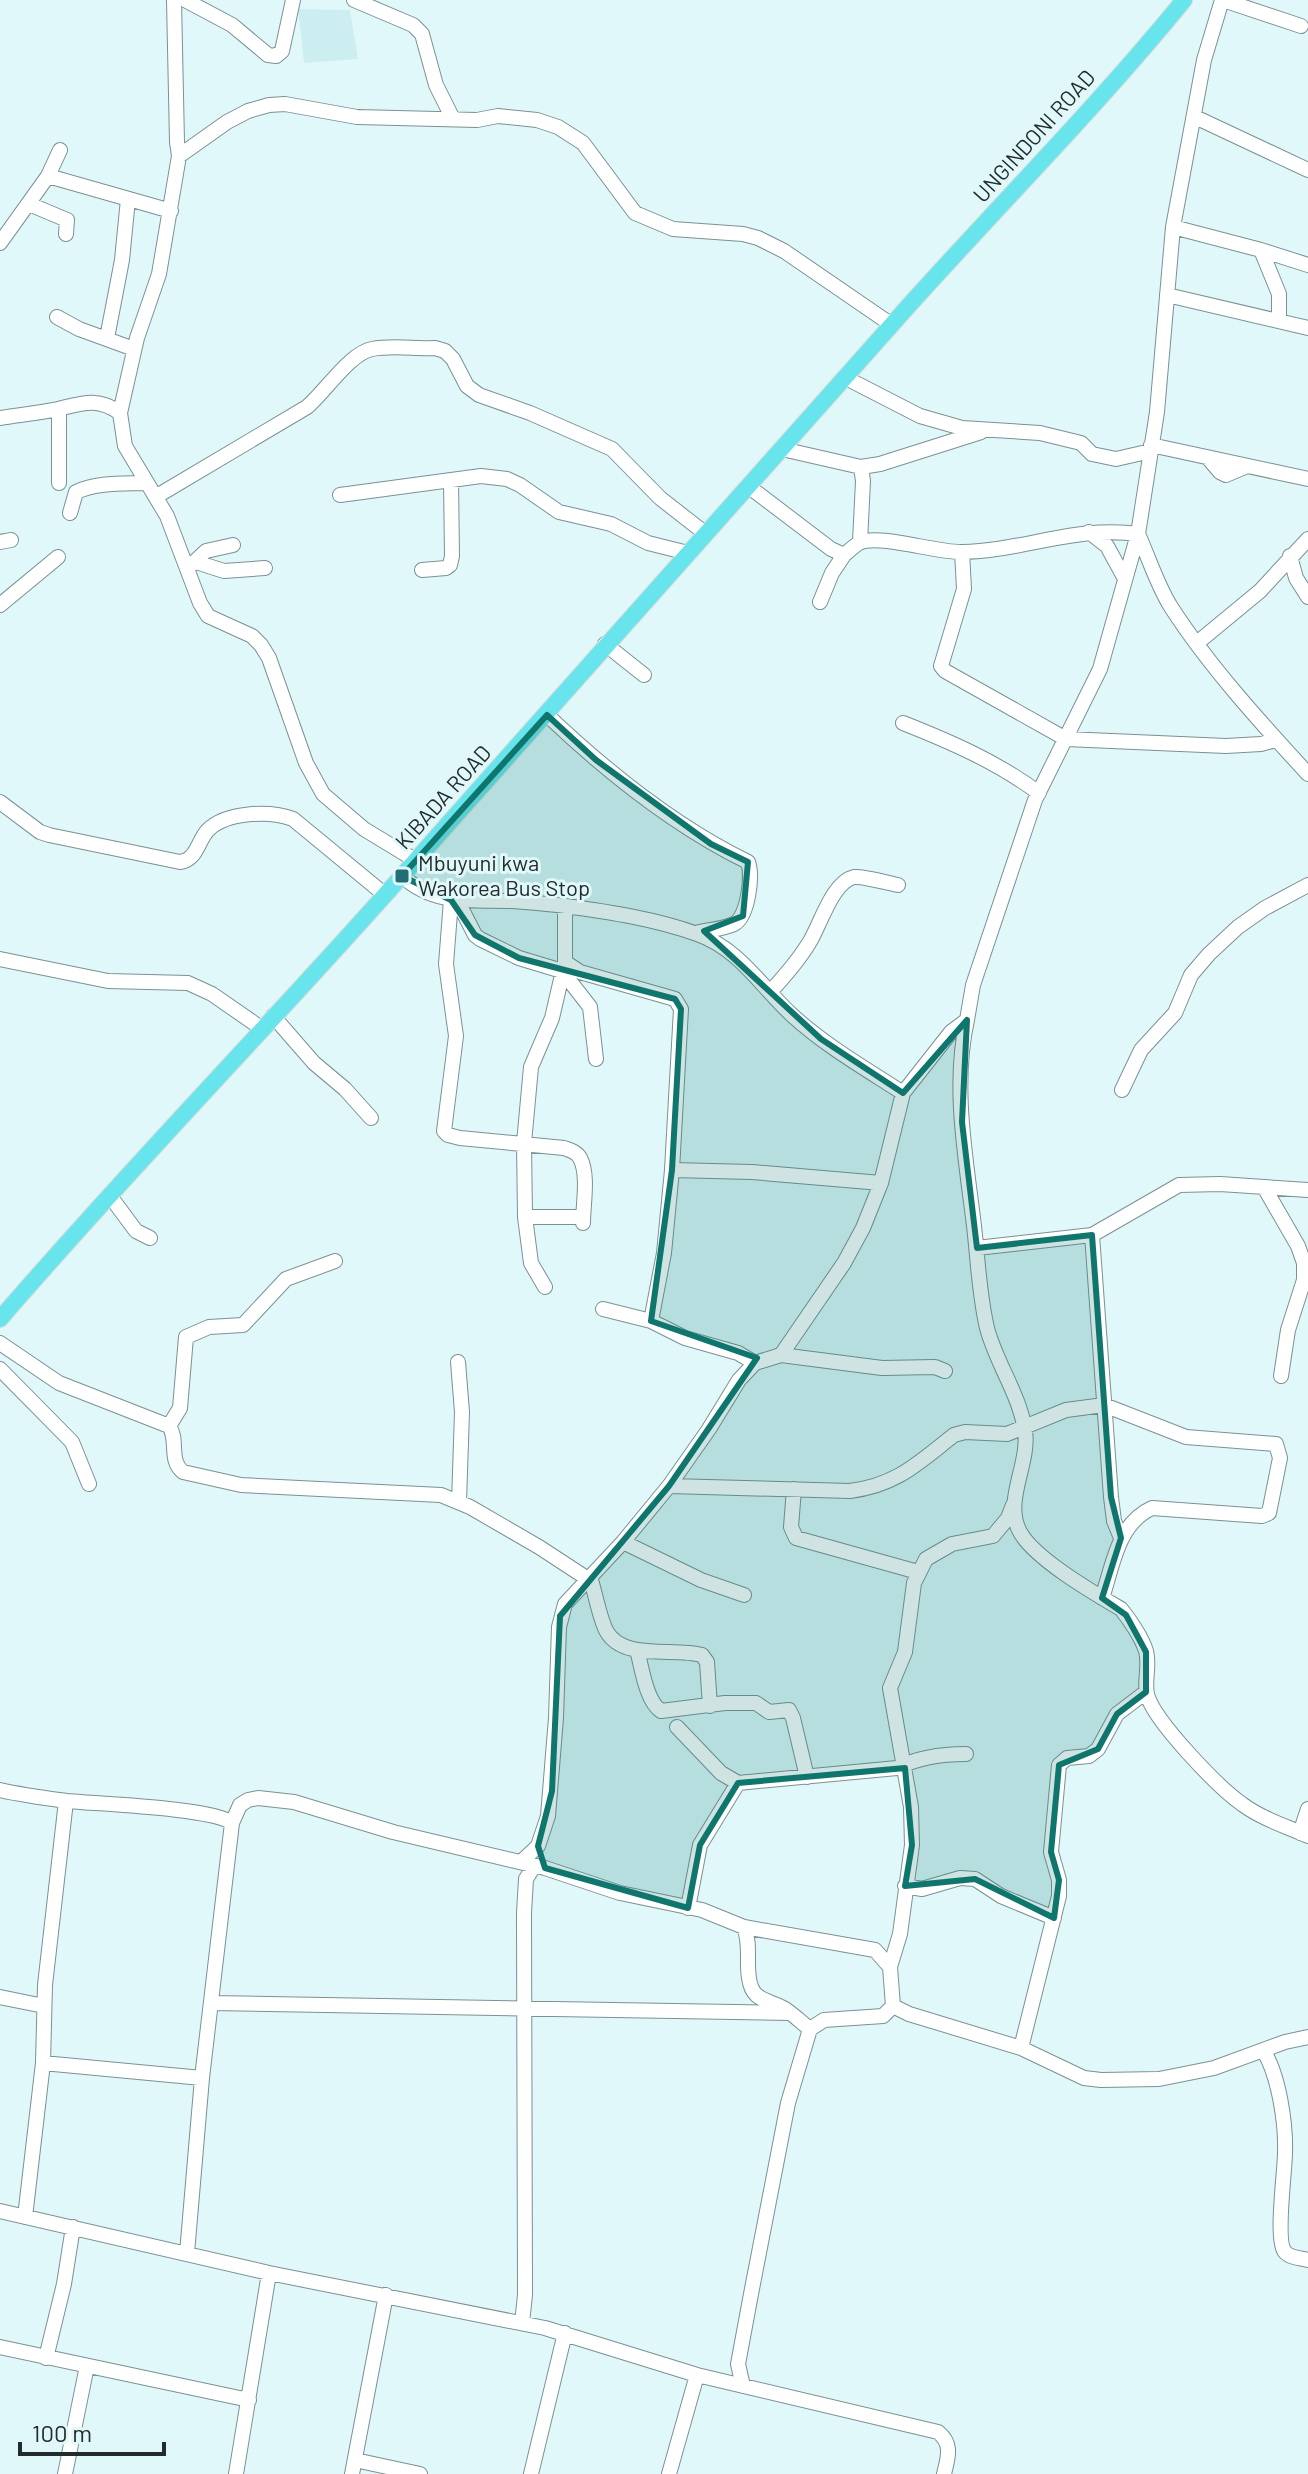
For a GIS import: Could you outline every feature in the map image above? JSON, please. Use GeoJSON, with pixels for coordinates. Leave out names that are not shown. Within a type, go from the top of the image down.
{"type":"FeatureCollection","features":[{"type":"Feature","properties":{"kind":"main road","name":"UNGINDONI ROAD"},"geometry":{"type":"LineString","coordinates":[[914,300],[1040,164],[1184,0]]}},
{"type":"Feature","properties":{"kind":"main road","name":"KIBADA ROAD"},"geometry":{"type":"LineString","coordinates":[[0,1319],[547,715],[605,644],[914,300]]}},
{"type":"Feature","properties":{"kind":"street"},"geometry":{"type":"LineString","coordinates":[[174,0],[179,156],[159,274],[134,349],[120,413],[125,446],[157,496],[191,565],[200,603],[208,616],[252,636],[269,658],[306,763],[323,794],[364,829],[415,860]]}},
{"type":"Feature","properties":{"kind":"street"},"geometry":{"type":"LineString","coordinates":[[185,0],[232,25],[268,55],[276,56],[282,51],[293,0]]}},
{"type":"Feature","properties":{"kind":"street"},"geometry":{"type":"LineString","coordinates":[[354,0],[413,25],[422,34],[436,85],[453,119]]}},
{"type":"Feature","properties":{"kind":"street"},"geometry":{"type":"LineString","coordinates":[[993,1536],[1008,1518],[1013,1503],[1024,1457],[1024,1425],[988,1331],[979,1290],[962,1122],[961,1045],[973,985],[1039,793],[1100,669],[1138,534],[1151,448],[1173,227],[1204,60],[1222,0],[1301,26]]}},
{"type":"Feature","properties":{"kind":"street"},"geometry":{"type":"LineString","coordinates":[[179,156],[227,122],[269,105],[285,104],[357,117],[453,119],[498,116],[537,120],[558,127],[583,143],[635,213],[673,229],[758,238],[784,251],[892,325]]}},
{"type":"Feature","properties":{"kind":"street"},"geometry":{"type":"LineString","coordinates":[[1195,117],[1308,170]]}},
{"type":"Feature","properties":{"kind":"street"},"geometry":{"type":"LineString","coordinates":[[0,243],[48,176],[60,150]]}},
{"type":"Feature","properties":{"kind":"street"},"geometry":{"type":"LineString","coordinates":[[48,176],[171,211]]}},
{"type":"Feature","properties":{"kind":"street"},"geometry":{"type":"LineString","coordinates":[[107,338],[122,260],[128,199]]}},
{"type":"Feature","properties":{"kind":"street"},"geometry":{"type":"LineString","coordinates":[[29,204],[67,220],[66,234]]}},
{"type":"Feature","properties":{"kind":"street"},"geometry":{"type":"LineString","coordinates":[[1173,227],[1308,265]]}},
{"type":"Feature","properties":{"kind":"street"},"geometry":{"type":"LineString","coordinates":[[1261,250],[1279,294],[1279,320]]}},
{"type":"Feature","properties":{"kind":"street"},"geometry":{"type":"LineString","coordinates":[[1167,295],[1308,328]]}},
{"type":"Feature","properties":{"kind":"street"},"geometry":{"type":"LineString","coordinates":[[57,317],[79,329],[134,349]]}},
{"type":"Feature","properties":{"kind":"street"},"geometry":{"type":"LineString","coordinates":[[157,496],[307,407],[346,366],[370,349],[435,348],[445,351],[453,359],[467,386],[479,395],[530,413],[612,449],[660,498],[706,534]]}},
{"type":"Feature","properties":{"kind":"street"},"geometry":{"type":"LineString","coordinates":[[846,378],[920,416],[962,428],[1040,433],[1081,443],[1092,454],[1116,459],[1151,448],[1308,479]]}},
{"type":"Feature","properties":{"kind":"street"},"geometry":{"type":"LineString","coordinates":[[0,418],[59,409],[85,401],[109,405],[120,413]]}},
{"type":"Feature","properties":{"kind":"street"},"geometry":{"type":"LineString","coordinates":[[59,409],[59,483]]}},
{"type":"Feature","properties":{"kind":"street"},"geometry":{"type":"LineString","coordinates":[[782,449],[861,467],[986,431]]}},
{"type":"Feature","properties":{"kind":"street"},"geometry":{"type":"LineString","coordinates":[[860,542],[861,467]]}},
{"type":"Feature","properties":{"kind":"street"},"geometry":{"type":"LineString","coordinates":[[340,495],[481,476],[507,479],[559,512],[611,524],[648,543],[688,553]]}},
{"type":"Feature","properties":{"kind":"street"},"geometry":{"type":"LineString","coordinates":[[422,570],[450,565],[451,480]]}},
{"type":"Feature","properties":{"kind":"street"},"geometry":{"type":"LineString","coordinates":[[70,513],[76,492],[81,489],[99,484],[147,483]]}},
{"type":"Feature","properties":{"kind":"street"},"geometry":{"type":"LineString","coordinates":[[748,486],[831,549],[844,555]]}},
{"type":"Feature","properties":{"kind":"street"},"geometry":{"type":"LineString","coordinates":[[820,602],[832,573],[844,555],[860,542],[877,540],[962,552],[1106,530],[1138,534]]}},
{"type":"Feature","properties":{"kind":"street"},"geometry":{"type":"LineString","coordinates":[[1089,532],[1107,546],[1125,579]]}},
{"type":"Feature","properties":{"kind":"street"},"geometry":{"type":"LineString","coordinates":[[1138,534],[1170,605],[1276,740],[1308,774]]}},
{"type":"Feature","properties":{"kind":"street"},"geometry":{"type":"LineString","coordinates":[[1197,643],[1260,591],[1308,539]]}},
{"type":"Feature","properties":{"kind":"street"},"geometry":{"type":"LineString","coordinates":[[191,565],[206,551],[233,545]]}},
{"type":"Feature","properties":{"kind":"street"},"geometry":{"type":"LineString","coordinates":[[962,552],[964,589],[941,666],[945,671],[1066,739],[1226,746],[1276,740]]}},
{"type":"Feature","properties":{"kind":"street"},"geometry":{"type":"LineString","coordinates":[[1290,556],[1296,578],[1308,597]]}},
{"type":"Feature","properties":{"kind":"street"},"geometry":{"type":"LineString","coordinates":[[0,605],[58,557]]}},
{"type":"Feature","properties":{"kind":"street"},"geometry":{"type":"LineString","coordinates":[[191,565],[224,571],[265,568]]}},
{"type":"Feature","properties":{"kind":"street"},"geometry":{"type":"LineString","coordinates":[[605,644],[644,675]]}},
{"type":"Feature","properties":{"kind":"street"},"geometry":{"type":"LineString","coordinates":[[547,715],[596,760],[711,844],[748,862],[750,884],[743,916],[735,923],[696,933]]}},
{"type":"Feature","properties":{"kind":"street"},"geometry":{"type":"LineString","coordinates":[[903,723],[1005,768],[1039,793]]}},
{"type":"Feature","properties":{"kind":"street"},"geometry":{"type":"LineString","coordinates":[[0,804],[0,815]]}},
{"type":"Feature","properties":{"kind":"street"},"geometry":{"type":"LineString","coordinates":[[0,804],[49,835],[180,862],[193,855],[205,833],[225,819],[282,814],[293,819],[384,894]]}},
{"type":"Feature","properties":{"kind":"street"},"geometry":{"type":"LineString","coordinates":[[402,876],[424,892],[455,901],[510,901],[565,906],[646,920],[696,933],[738,958],[792,1016],[821,1039],[903,1093]]}},
{"type":"Feature","properties":{"kind":"street"},"geometry":{"type":"LineString","coordinates":[[770,992],[803,953],[834,894],[843,884],[855,877],[898,885]]}},
{"type":"Feature","properties":{"kind":"street"},"geometry":{"type":"LineString","coordinates":[[1122,1090],[1141,1050],[1175,1013],[1191,975],[1209,954],[1238,927],[1265,908],[1308,885]]}},
{"type":"Feature","properties":{"kind":"street"},"geometry":{"type":"LineString","coordinates":[[455,901],[475,935],[519,958],[564,967],[675,999],[681,1009],[672,1170],[664,1253],[651,1321]]}},
{"type":"Feature","properties":{"kind":"street"},"geometry":{"type":"LineString","coordinates":[[455,901],[446,964],[456,1036],[444,1131],[460,1138],[574,1151],[580,1158],[584,1175],[583,1220],[525,1217]]}},
{"type":"Feature","properties":{"kind":"street"},"geometry":{"type":"LineString","coordinates":[[545,1287],[531,1263],[525,1217],[524,1143],[531,1067],[552,1018],[564,967],[565,906]]}},
{"type":"Feature","properties":{"kind":"street"},"geometry":{"type":"LineString","coordinates":[[0,959],[108,981],[188,983],[267,1022],[345,1089],[371,1118]]}},
{"type":"Feature","properties":{"kind":"street"},"geometry":{"type":"LineString","coordinates":[[564,967],[590,1007],[596,1059]]}},
{"type":"Feature","properties":{"kind":"street"},"geometry":{"type":"LineString","coordinates":[[781,1355],[855,1246],[881,1183],[903,1093],[951,1032],[967,1020]]}},
{"type":"Feature","properties":{"kind":"street"},"geometry":{"type":"LineString","coordinates":[[672,1170],[752,1172],[881,1183]]}},
{"type":"Feature","properties":{"kind":"street"},"geometry":{"type":"LineString","coordinates":[[977,1248],[1092,1235],[1179,1185],[1308,1190]]}},
{"type":"Feature","properties":{"kind":"street"},"geometry":{"type":"LineString","coordinates":[[1264,1187],[1298,1246],[1304,1263],[1304,1280],[1288,1330],[1281,1376]]}},
{"type":"Feature","properties":{"kind":"street"},"geometry":{"type":"LineString","coordinates":[[110,1196],[136,1231],[150,1238]]}},
{"type":"Feature","properties":{"kind":"street"},"geometry":{"type":"LineString","coordinates":[[1092,1235],[1111,1497],[1114,1521],[1121,1538]]}},
{"type":"Feature","properties":{"kind":"street"},"geometry":{"type":"LineString","coordinates":[[169,1426],[180,1408],[186,1337],[209,1327],[243,1325],[286,1279],[335,1261]]}},
{"type":"Feature","properties":{"kind":"street"},"geometry":{"type":"LineString","coordinates":[[603,1309],[651,1321],[685,1338],[738,1353],[755,1363]]}},
{"type":"Feature","properties":{"kind":"street"},"geometry":{"type":"LineString","coordinates":[[0,1343],[59,1383],[169,1426],[173,1431],[174,1461],[183,1472],[241,1485],[421,1493],[459,1502],[589,1578],[607,1632],[619,1645],[637,1650],[702,1655],[707,1662],[710,1706]]}},
{"type":"Feature","properties":{"kind":"street"},"geometry":{"type":"LineString","coordinates":[[522,2323],[525,2295],[526,1879],[548,1816],[552,1791],[560,1616],[565,1604],[623,1542],[669,1486],[739,1380],[755,1363],[781,1355],[882,1368],[935,1367],[945,1371]]}},
{"type":"Feature","properties":{"kind":"street"},"geometry":{"type":"LineString","coordinates":[[458,1362],[462,1412],[459,1502]]}},
{"type":"Feature","properties":{"kind":"street"},"geometry":{"type":"LineString","coordinates":[[0,1369],[72,1442],[89,1484]]}},
{"type":"Feature","properties":{"kind":"street"},"geometry":{"type":"LineString","coordinates":[[669,1486],[850,1491],[874,1488],[897,1479],[954,1435],[965,1432],[1007,1434],[1066,1410],[1104,1405],[1186,1437],[1276,1444],[1280,1458],[1269,1513],[1262,1516],[1152,1508],[1143,1512],[1121,1538],[1102,1598]]}},
{"type":"Feature","properties":{"kind":"street"},"geometry":{"type":"LineString","coordinates":[[794,1489],[791,1527],[796,1538],[918,1572]]}},
{"type":"Feature","properties":{"kind":"street"},"geometry":{"type":"LineString","coordinates":[[1013,1503],[1019,1530],[1028,1542],[1067,1575],[1126,1615],[1146,1652],[1146,1692],[1153,1709],[1217,1782],[1242,1804],[1304,1835],[1308,1809]]}},
{"type":"Feature","properties":{"kind":"street"},"geometry":{"type":"LineString","coordinates":[[743,2386],[738,2364],[788,2103],[810,2029],[824,2020],[883,2016],[893,2006],[890,1967],[900,1934],[912,1845],[905,1764],[890,1688],[905,1652],[918,1572],[926,1559],[952,1544],[993,1536],[1028,1542]]}},
{"type":"Feature","properties":{"kind":"street"},"geometry":{"type":"LineString","coordinates":[[623,1542],[701,1580],[744,1595]]}},
{"type":"Feature","properties":{"kind":"street"},"geometry":{"type":"LineString","coordinates":[[637,1650],[657,1709],[661,1711],[725,1703],[756,1703],[769,1712],[789,1710],[807,1777]]}},
{"type":"Feature","properties":{"kind":"street"},"geometry":{"type":"LineString","coordinates":[[1021,2048],[1059,1896],[1059,1880],[1051,1852],[1059,1765],[1067,1758],[1089,1756],[1098,1749],[1117,1714],[1146,1692]]}},
{"type":"Feature","properties":{"kind":"street"},"geometry":{"type":"LineString","coordinates":[[677,1727],[721,1773],[738,1783],[897,1768],[943,1754],[966,1754]]}},
{"type":"Feature","properties":{"kind":"street"},"geometry":{"type":"LineString","coordinates":[[688,1908],[700,1845],[738,1783]]}},
{"type":"Feature","properties":{"kind":"street"},"geometry":{"type":"LineString","coordinates":[[0,1790],[66,1801],[194,1812],[222,1817],[232,1823]]}},
{"type":"Feature","properties":{"kind":"street"},"geometry":{"type":"LineString","coordinates":[[187,2253],[202,2078],[232,1823],[240,1805],[258,1798],[277,1799],[393,1832],[533,1865],[620,1893],[688,1908],[744,1927],[875,1950],[890,1967]]}},
{"type":"Feature","properties":{"kind":"street"},"geometry":{"type":"LineString","coordinates":[[25,2217],[43,2063],[44,2006],[66,1801]]}},
{"type":"Feature","properties":{"kind":"street"},"geometry":{"type":"LineString","coordinates":[[533,1865],[538,1846]]}},
{"type":"Feature","properties":{"kind":"street"},"geometry":{"type":"LineString","coordinates":[[905,1886],[922,1889],[960,1878],[975,1879],[1001,1896],[1054,1918]]}},
{"type":"Feature","properties":{"kind":"street"},"geometry":{"type":"LineString","coordinates":[[744,1927],[752,1991],[763,2002],[783,2008],[810,2029]]}},
{"type":"Feature","properties":{"kind":"street"},"geometry":{"type":"LineString","coordinates":[[0,1997],[44,2006]]}},
{"type":"Feature","properties":{"kind":"street"},"geometry":{"type":"LineString","coordinates":[[211,2003],[790,2013]]}},
{"type":"Feature","properties":{"kind":"street"},"geometry":{"type":"LineString","coordinates":[[893,2006],[909,2014],[1021,2048],[1084,2078],[1101,2080],[1159,2079],[1214,2068],[1308,2037]]}},
{"type":"Feature","properties":{"kind":"street"},"geometry":{"type":"LineString","coordinates":[[1263,2050],[1277,2083],[1285,2138],[1282,2250],[1287,2255],[1308,2260]]}},
{"type":"Feature","properties":{"kind":"street"},"geometry":{"type":"LineString","coordinates":[[43,2063],[202,2078]]}},
{"type":"Feature","properties":{"kind":"street"},"geometry":{"type":"LineString","coordinates":[[0,2211],[269,2273],[565,2333],[697,2375],[938,2432],[949,2445],[944,2474]]}},
{"type":"Feature","properties":{"kind":"street"},"geometry":{"type":"LineString","coordinates":[[46,2358],[64,2284],[73,2227]]}},
{"type":"Feature","properties":{"kind":"street"},"geometry":{"type":"LineString","coordinates":[[236,2474],[269,2273]]}},
{"type":"Feature","properties":{"kind":"street"},"geometry":{"type":"LineString","coordinates":[[386,2295],[354,2467],[420,2474]]}},
{"type":"Feature","properties":{"kind":"street"},"geometry":{"type":"LineString","coordinates":[[531,2474],[565,2333]]}},
{"type":"Feature","properties":{"kind":"street"},"geometry":{"type":"LineString","coordinates":[[0,2347],[249,2400]]}},
{"type":"Feature","properties":{"kind":"street"},"geometry":{"type":"LineString","coordinates":[[65,2474],[87,2366]]}},
{"type":"Feature","properties":{"kind":"street"},"geometry":{"type":"LineString","coordinates":[[674,2471],[697,2375]]}},
{"type":"Feature","properties":{"kind":"highlighted area"},"geometry":{"type":"Polygon","coordinates":[[[547,715],[596,760],[711,844],[748,862],[743,916],[704,931],[821,1039],[903,1093],[967,1020],[962,1122],[977,1248],[1092,1235],[1111,1497],[1121,1538],[1102,1598],[1126,1615],[1146,1652],[1146,1692],[1117,1714],[1098,1749],[1059,1765],[1051,1852],[1059,1880],[1054,1918],[975,1879],[905,1886],[912,1845],[905,1768],[738,1783],[700,1845],[688,1908],[545,1868],[538,1846],[552,1791],[560,1616],[669,1486],[757,1358],[651,1321],[672,1170],[681,1009],[675,999],[519,958],[475,935],[451,900],[402,876],[547,715]]]}},
{"type":"Feature","properties":{"kind":"shaded area"},"geometry":{"type":"Polygon","coordinates":[[[298,9],[350,10],[358,59],[304,63],[298,9]]]}},
{"type":"Feature","properties":{"kind":"place","name":"Mbuyuni kwa Wakorea Bus Stop"},"geometry":{"type":"Point","coordinates":[402,876]}}]}
